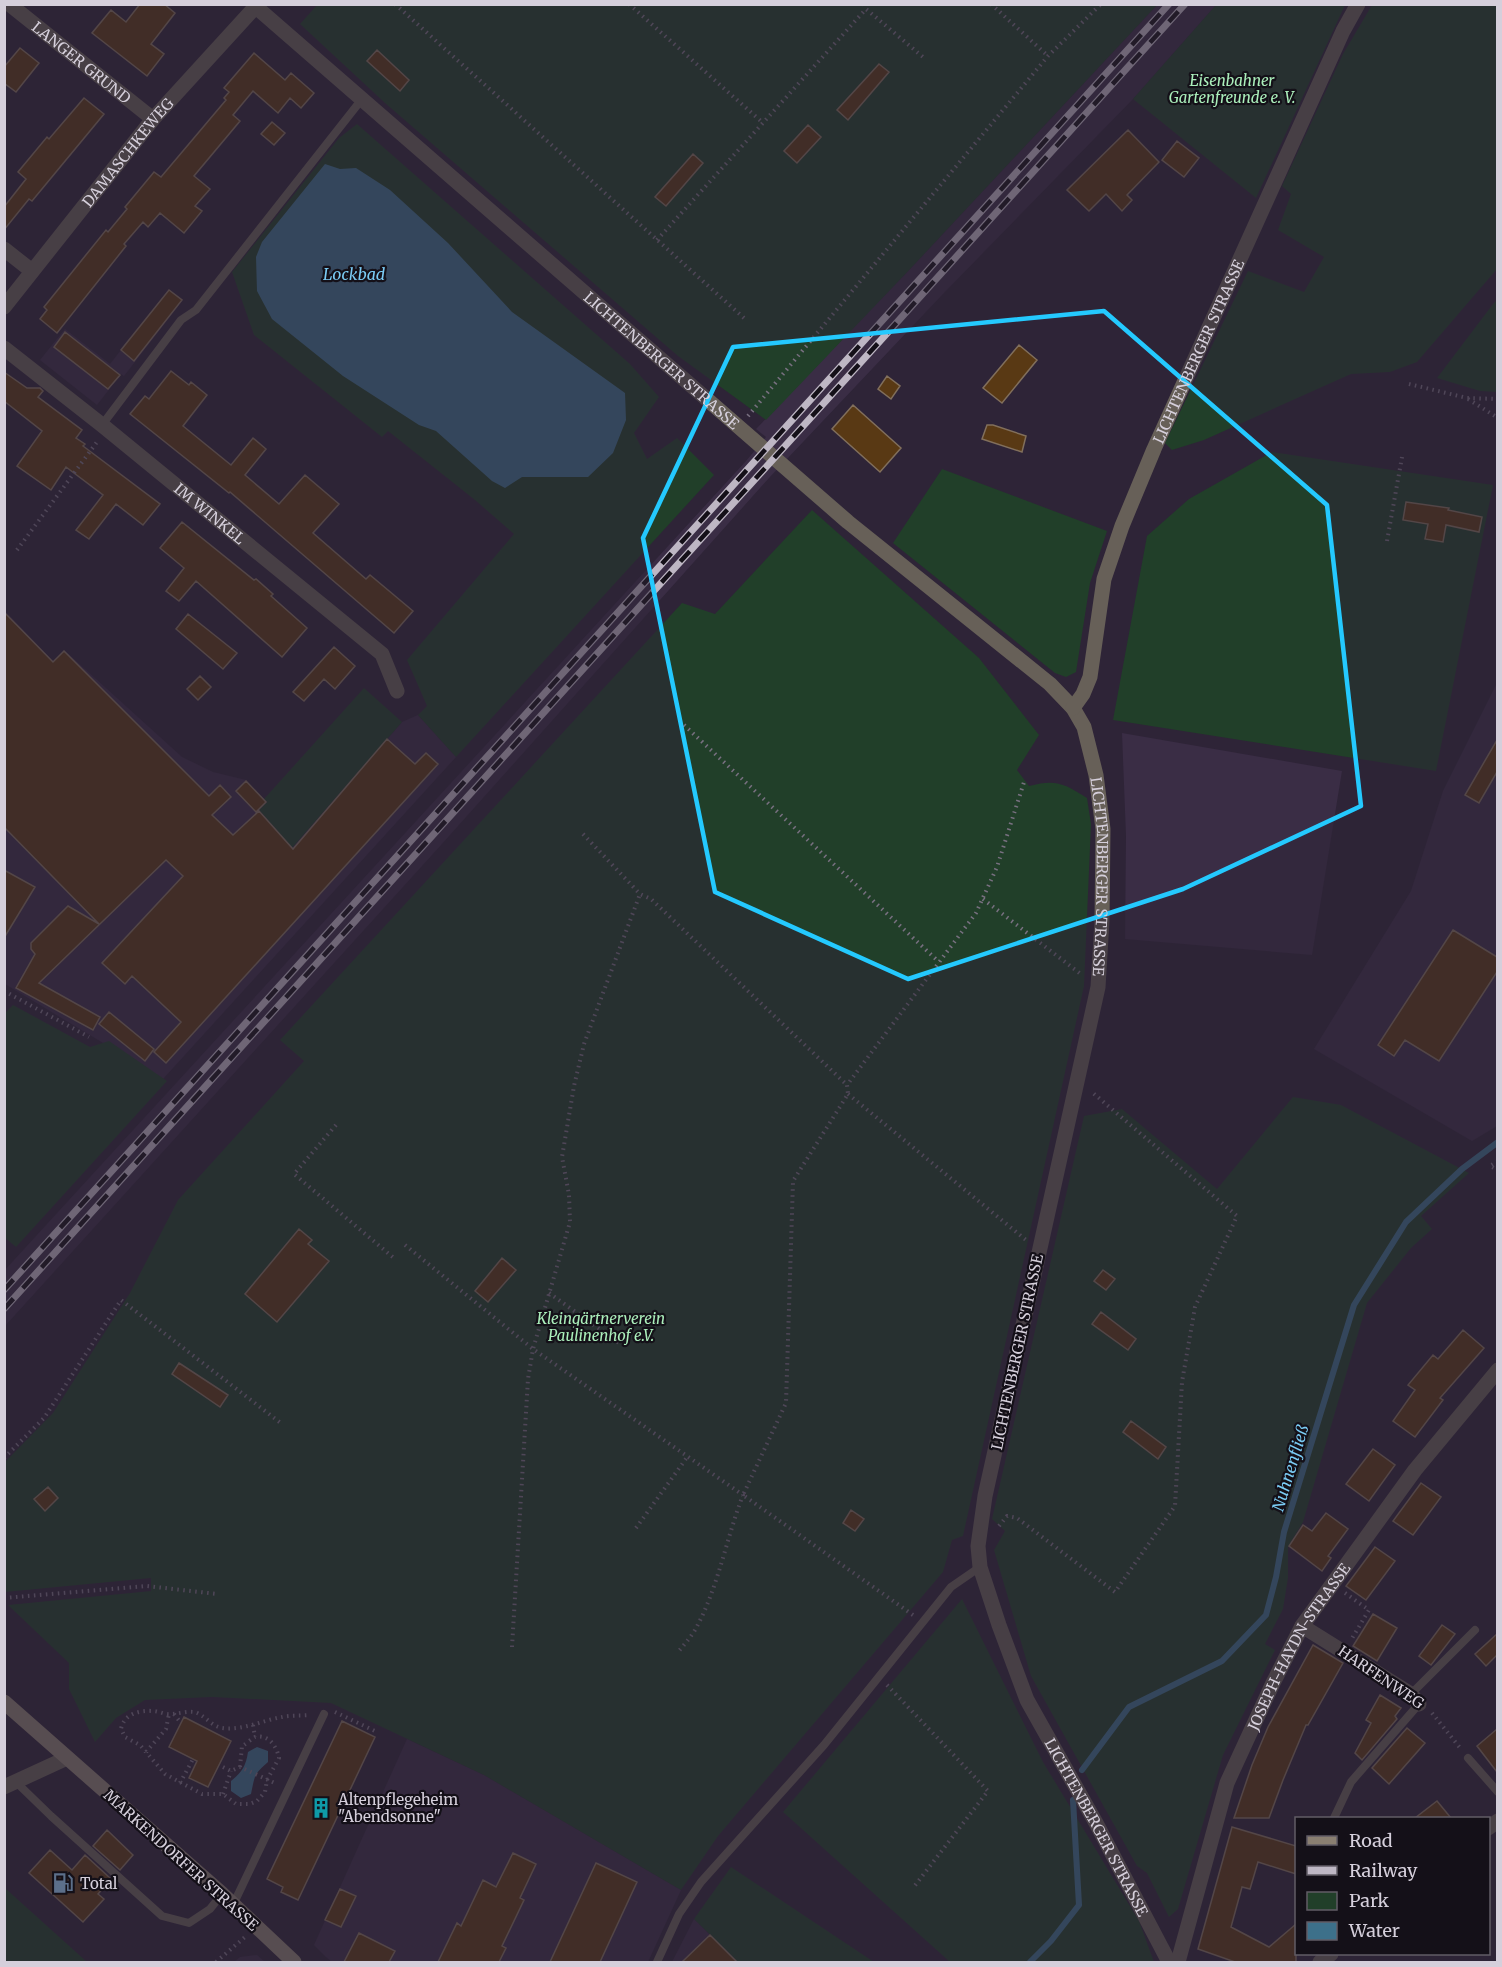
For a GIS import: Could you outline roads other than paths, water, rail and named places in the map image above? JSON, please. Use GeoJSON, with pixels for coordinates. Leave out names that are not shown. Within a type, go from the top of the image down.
{"type":"FeatureCollection","features":[{"type":"Feature","properties":{"kind":"street","name":"LANGER GRUND"},"geometry":{"type":"LineString","coordinates":[[9,4],[153,119]]}},
{"type":"Feature","properties":{"kind":"street","name":"LICHTENBERGER STRASSE"},"geometry":{"type":"LineString","coordinates":[[1073,708],[1083,694],[1090,677],[1104,579],[1122,526],[1154,449],[1342,31],[1358,4]]}},
{"type":"Feature","properties":{"kind":"street","name":"DAMASCHKEWEG"},"geometry":{"type":"LineString","coordinates":[[4,307],[153,119],[256,5]]}},
{"type":"Feature","properties":{"kind":"street","name":"LICHTENBERGER STRASSE"},"geometry":{"type":"LineString","coordinates":[[256,5],[848,522],[1050,684],[1073,708],[1084,727],[1089,743],[1103,829],[1102,921],[1098,987],[985,1496],[978,1546],[980,1567],[999,1626],[1028,1700],[1169,1962]]}},
{"type":"Feature","properties":{"kind":"street"},"geometry":{"type":"LineString","coordinates":[[4,249],[32,270]]}},
{"type":"Feature","properties":{"kind":"street","name":"IM WINKEL"},"geometry":{"type":"LineString","coordinates":[[4,348],[382,654],[397,691]]}},
{"type":"Feature","properties":{"kind":"street","name":"JOSEPH-HAYDN-STRASSE"},"geometry":{"type":"LineString","coordinates":[[1178,1962],[1227,1783],[1302,1626],[1415,1470],[1497,1370]]}},
{"type":"Feature","properties":{"kind":"street","name":"HARFENWEG"},"geometry":{"type":"LineString","coordinates":[[1302,1626],[1415,1699]]}},
{"type":"Feature","properties":{"kind":"street","name":"MARKENDORFER STRASSE"},"geometry":{"type":"LineString","coordinates":[[4,1702],[228,1900],[294,1962]]}},
{"type":"Feature","properties":{"kind":"street"},"geometry":{"type":"LineString","coordinates":[[11,1785],[67,1758]]}},
{"type":"Feature","properties":{"kind":"lane"},"geometry":{"type":"LineString","coordinates":[[104,427],[181,320],[196,310],[362,99]]}},
{"type":"Feature","properties":{"kind":"lane"},"geometry":{"type":"LineString","coordinates":[[657,1962],[679,1914],[701,1882],[824,1745],[951,1587],[980,1567]]}},
{"type":"Feature","properties":{"kind":"lane"},"geometry":{"type":"LineString","coordinates":[[1334,1817],[1352,1782],[1415,1699],[1475,1630]]}},
{"type":"Feature","properties":{"kind":"lane"},"geometry":{"type":"LineString","coordinates":[[11,1785],[51,1816],[162,1916],[189,1923],[228,1900],[289,1788],[324,1714]]}},
{"type":"Feature","properties":{"kind":"lane"},"geometry":{"type":"LineString","coordinates":[[1468,1758],[1497,1792]]}},
{"type":"Feature","properties":{"kind":"water","name":"Lockbad"},"geometry":{"type":"Polygon","coordinates":[[[325,164],[340,169],[356,168],[390,190],[448,243],[512,312],[625,393],[626,420],[613,453],[588,477],[522,477],[505,488],[492,481],[436,431],[419,425],[343,376],[272,319],[257,291],[256,257],[262,242],[325,164]]]}},
{"type":"Feature","properties":{"kind":"water"},"geometry":{"type":"Polygon","coordinates":[[[257,1747],[268,1751],[268,1762],[255,1776],[251,1794],[241,1798],[231,1791],[231,1781],[243,1768],[248,1752],[257,1747]]]}},
{"type":"Feature","properties":{"kind":"waterway","name":"Nuhnenfließ"},"geometry":{"type":"LineString","coordinates":[[1082,1770],[1129,1707],[1222,1661],[1266,1615],[1284,1532],[1354,1305],[1406,1222],[1462,1169],[1498,1142]]}},
{"type":"Feature","properties":{"kind":"waterway","name":"Nuhnenfließ"},"geometry":{"type":"LineString","coordinates":[[1030,1962],[1051,1941],[1079,1905],[1073,1800]]}},
{"type":"Feature","properties":{"kind":"railway"},"geometry":{"type":"LineString","coordinates":[[4,1290],[1169,4]]}},
{"type":"Feature","properties":{"kind":"railway"},"geometry":{"type":"LineString","coordinates":[[4,1309],[1185,4]]}},
{"type":"Feature","properties":{"kind":"place","name":"Altenpflegeheim \"Abendsonne\""},"geometry":{"type":"Point","coordinates":[321,1808]}},
{"type":"Feature","properties":{"kind":"place","name":"Total"},"geometry":{"type":"Point","coordinates":[63,1883]}},
{"type":"Feature","properties":{"kind":"park label","name":"Eisenbahner Gartenfreunde e. V."},"geometry":{"type":"Point","coordinates":[1232,88]}},
{"type":"Feature","properties":{"kind":"park label","name":"Kleingärtnerverein Paulinenhof e.V."},"geometry":{"type":"Point","coordinates":[601,1326]}}]}
